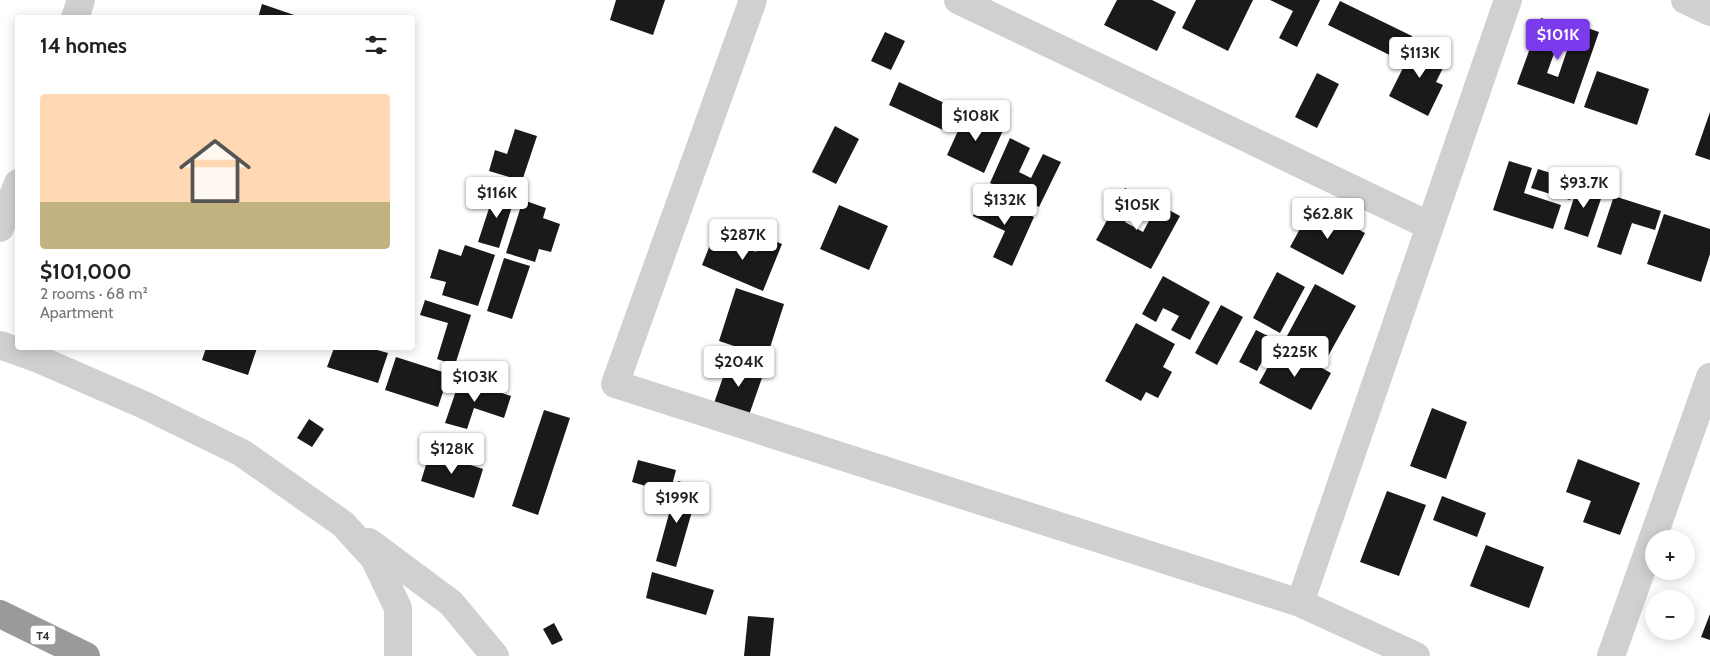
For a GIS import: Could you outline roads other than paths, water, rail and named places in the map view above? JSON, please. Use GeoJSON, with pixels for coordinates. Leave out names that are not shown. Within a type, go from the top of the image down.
{"type":"FeatureCollection","features":[{"type":"Feature","properties":{"kind":"highway","name":"T4"},"geometry":{"type":"LineString","coordinates":[[0,614],[86,656]]}},
{"type":"Feature","properties":{"kind":"street"},"geometry":{"type":"LineString","coordinates":[[76,15],[81,0]]}},
{"type":"Feature","properties":{"kind":"street"},"geometry":{"type":"LineString","coordinates":[[753,0],[616,384],[1300,603],[1416,656]]}},
{"type":"Feature","properties":{"kind":"street"},"geometry":{"type":"LineString","coordinates":[[958,0],[1430,226]]}},
{"type":"Feature","properties":{"kind":"street"},"geometry":{"type":"LineString","coordinates":[[1300,603],[1508,0]]}},
{"type":"Feature","properties":{"kind":"street"},"geometry":{"type":"LineString","coordinates":[[1685,0],[1710,12]]}},
{"type":"Feature","properties":{"kind":"street"},"geometry":{"type":"LineString","coordinates":[[0,228],[15,191]]}},
{"type":"Feature","properties":{"kind":"street"},"geometry":{"type":"LineString","coordinates":[[0,345],[144,405],[242,453],[451,602],[494,656]]}},
{"type":"Feature","properties":{"kind":"street"},"geometry":{"type":"LineString","coordinates":[[1611,656],[1710,377]]}},
{"type":"Feature","properties":{"kind":"street"},"geometry":{"type":"LineString","coordinates":[[343,524],[374,558],[398,608],[398,656]]}}]}
